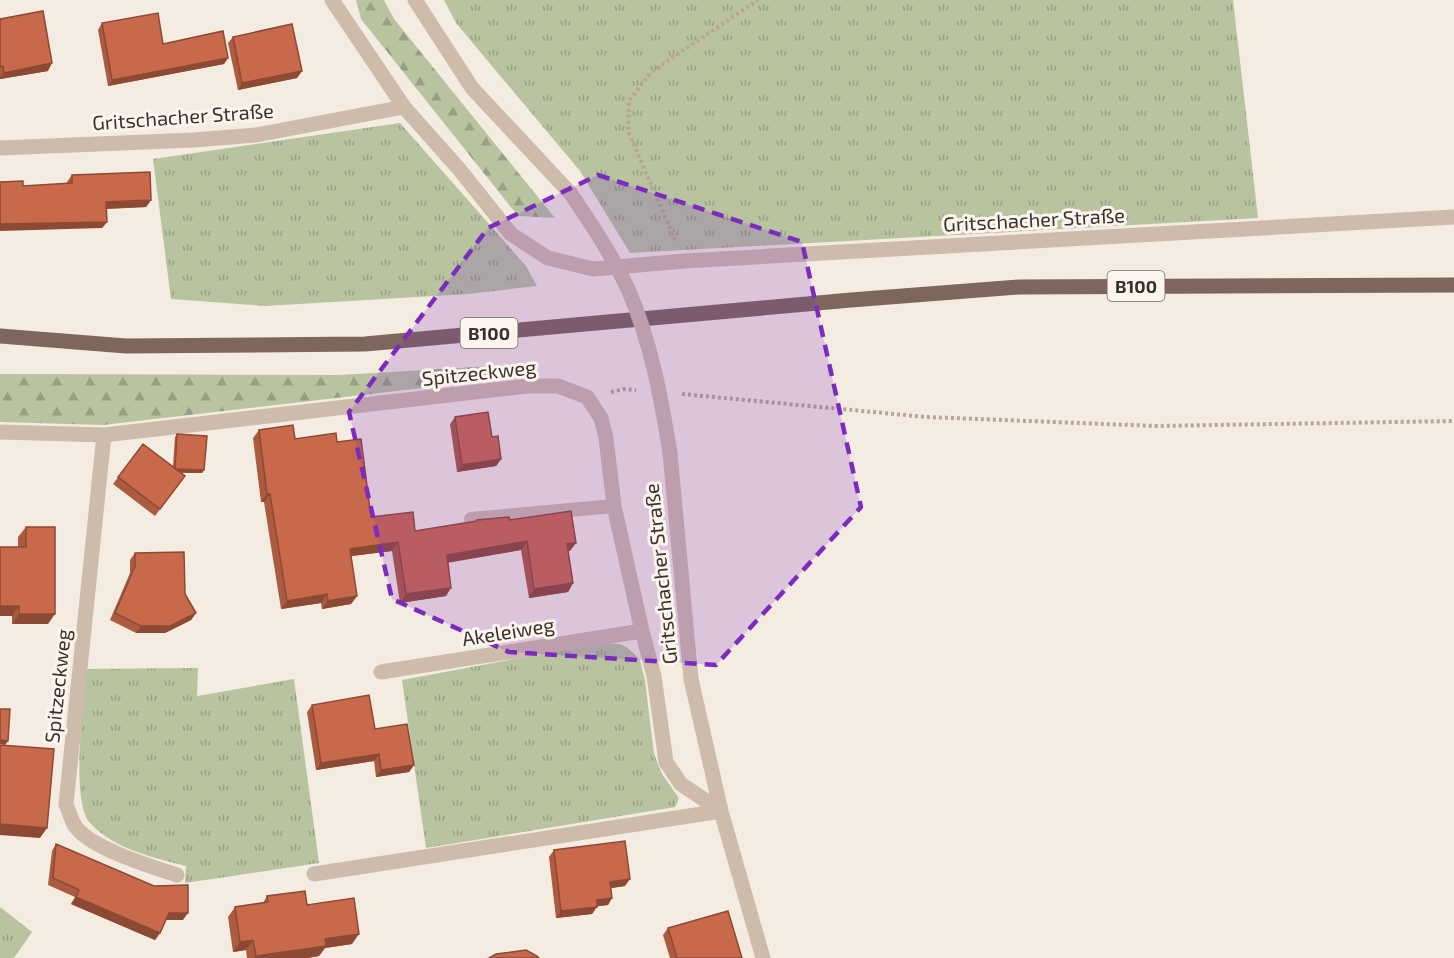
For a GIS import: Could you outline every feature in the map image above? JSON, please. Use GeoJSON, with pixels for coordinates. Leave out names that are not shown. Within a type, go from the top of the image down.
{"type":"FeatureCollection","features":[{"type":"Feature","properties":{"kind":"main road","name":"B100"},"geometry":{"type":"LineString","coordinates":[[0,336],[126,346],[365,344],[1018,287],[1454,285]]}},
{"type":"Feature","properties":{"kind":"street","name":"Gritschacher Straße"},"geometry":{"type":"LineString","coordinates":[[332,0],[404,107],[459,169],[511,234],[548,258],[593,269],[684,261],[1454,217]]}},
{"type":"Feature","properties":{"kind":"street","name":"Gritschacher Straße"},"geometry":{"type":"LineString","coordinates":[[415,0],[472,88],[572,194],[604,243],[628,289],[640,322],[660,388],[670,453],[691,679],[721,811],[763,958]]}},
{"type":"Feature","properties":{"kind":"street","name":"Gritschacher Straße"},"geometry":{"type":"LineString","coordinates":[[0,148],[194,140],[256,135],[404,107]]}},
{"type":"Feature","properties":{"kind":"street","name":"Spitzeckweg"},"geometry":{"type":"LineString","coordinates":[[0,432],[104,435],[528,386],[558,386],[587,397]]}},
{"type":"Feature","properties":{"kind":"street"},"geometry":{"type":"LineString","coordinates":[[587,397],[601,418],[606,438],[614,506],[654,676],[666,762],[681,784],[721,811]]}},
{"type":"Feature","properties":{"kind":"street","name":"Spitzeckweg"},"geometry":{"type":"LineString","coordinates":[[104,435],[66,804],[75,827],[97,843],[130,859],[177,875]]}},
{"type":"Feature","properties":{"kind":"street","name":"Akeleiweg"},"geometry":{"type":"LineString","coordinates":[[381,672],[642,631]]}},
{"type":"Feature","properties":{"kind":"street"},"geometry":{"type":"LineString","coordinates":[[314,874],[721,811]]}},
{"type":"Feature","properties":{"kind":"lane"},"geometry":{"type":"LineString","coordinates":[[471,519],[614,506]]}},
{"type":"Feature","properties":{"kind":"path"},"geometry":{"type":"LineString","coordinates":[[684,261],[628,131],[629,101],[651,72],[758,0]]}},
{"type":"Feature","properties":{"kind":"path"},"geometry":{"type":"LineString","coordinates":[[587,397],[624,389],[647,391]]}},
{"type":"Feature","properties":{"kind":"path"},"geometry":{"type":"LineString","coordinates":[[670,393],[926,417],[1157,426],[1454,421]]}},
{"type":"Feature","properties":{"kind":"highlighted area"},"geometry":{"type":"Polygon","coordinates":[[[598,175],[802,242],[861,507],[716,665],[509,652],[392,599],[349,412],[488,228],[598,175]]]}},
{"type":"Feature","properties":{"kind":"green space"},"geometry":{"type":"Polygon","coordinates":[[[356,0],[384,0],[394,19],[555,218],[518,216],[361,19],[356,0]]]}},
{"type":"Feature","properties":{"kind":"green space"},"geometry":{"type":"Polygon","coordinates":[[[444,0],[1233,0],[1258,218],[630,253],[580,171],[456,23],[444,0]]]}},
{"type":"Feature","properties":{"kind":"green space"},"geometry":{"type":"Polygon","coordinates":[[[400,123],[526,266],[537,286],[468,294],[265,306],[171,299],[153,159],[400,123]]]}},
{"type":"Feature","properties":{"kind":"green space"},"geometry":{"type":"Polygon","coordinates":[[[512,365],[509,378],[103,425],[0,422],[0,374],[339,375],[512,365]]]}},
{"type":"Feature","properties":{"kind":"green space"},"geometry":{"type":"Polygon","coordinates":[[[599,643],[620,644],[628,648],[640,660],[645,680],[654,754],[662,774],[679,798],[675,807],[426,848],[402,680],[599,643]]]}},
{"type":"Feature","properties":{"kind":"green space"},"geometry":{"type":"Polygon","coordinates":[[[198,668],[197,696],[294,679],[319,863],[185,883],[186,866],[122,846],[90,823],[84,811],[79,773],[86,669],[198,668]]]}},
{"type":"Feature","properties":{"kind":"green space"},"geometry":{"type":"Polygon","coordinates":[[[0,907],[32,932],[14,958],[0,958],[0,907]]]}},
{"type":"Feature","properties":{"kind":"building"},"geometry":{"type":"Polygon","coordinates":[[[43,11],[52,63],[4,73],[3,66],[0,67],[0,19],[43,11]]]}},
{"type":"Feature","properties":{"kind":"building"},"geometry":{"type":"Polygon","coordinates":[[[158,13],[163,44],[223,31],[228,58],[112,80],[102,23],[158,13]]]}},
{"type":"Feature","properties":{"kind":"building"},"geometry":{"type":"Polygon","coordinates":[[[292,24],[302,71],[242,83],[233,37],[292,24]]]}},
{"type":"Feature","properties":{"kind":"building"},"geometry":{"type":"Polygon","coordinates":[[[150,172],[151,200],[106,202],[107,222],[0,224],[0,182],[23,181],[23,186],[72,183],[72,175],[150,172]]]}},
{"type":"Feature","properties":{"kind":"building"},"geometry":{"type":"Polygon","coordinates":[[[488,412],[492,437],[498,436],[501,459],[462,465],[455,417],[488,412]]]}},
{"type":"Feature","properties":{"kind":"building"},"geometry":{"type":"Polygon","coordinates":[[[293,425],[295,439],[336,433],[337,442],[361,439],[371,517],[413,512],[415,531],[477,520],[509,517],[510,520],[571,511],[576,543],[567,544],[573,583],[534,589],[527,541],[447,555],[451,588],[406,594],[398,542],[350,549],[357,596],[328,601],[327,594],[287,601],[270,494],[267,494],[259,430],[293,425]]]}},
{"type":"Feature","properties":{"kind":"building"},"geometry":{"type":"Polygon","coordinates":[[[177,434],[207,436],[204,470],[175,469],[177,434]]]}},
{"type":"Feature","properties":{"kind":"building"},"geometry":{"type":"Polygon","coordinates":[[[143,444],[185,476],[160,509],[118,477],[143,444]]]}},
{"type":"Feature","properties":{"kind":"building"},"geometry":{"type":"Polygon","coordinates":[[[26,527],[55,527],[55,614],[19,614],[19,606],[0,606],[0,547],[26,547],[26,527]]]}},
{"type":"Feature","properties":{"kind":"building"},"geometry":{"type":"Polygon","coordinates":[[[184,552],[185,594],[196,613],[170,626],[141,626],[115,613],[135,566],[135,553],[184,552]]]}},
{"type":"Feature","properties":{"kind":"building"},"geometry":{"type":"Polygon","coordinates":[[[369,695],[375,729],[407,724],[414,765],[381,770],[379,754],[321,763],[312,705],[369,695]]]}},
{"type":"Feature","properties":{"kind":"building"},"geometry":{"type":"Polygon","coordinates":[[[0,709],[10,709],[8,741],[0,740],[0,709]]]}},
{"type":"Feature","properties":{"kind":"building"},"geometry":{"type":"Polygon","coordinates":[[[0,745],[54,749],[47,828],[0,824],[0,745]]]}},
{"type":"Feature","properties":{"kind":"building"},"geometry":{"type":"Polygon","coordinates":[[[625,841],[630,879],[610,882],[612,898],[597,900],[597,907],[561,911],[554,850],[625,841]]]}},
{"type":"Feature","properties":{"kind":"building"},"geometry":{"type":"Polygon","coordinates":[[[56,844],[154,886],[188,885],[188,913],[169,913],[160,933],[76,897],[79,890],[53,878],[56,844]]]}},
{"type":"Feature","properties":{"kind":"building"},"geometry":{"type":"Polygon","coordinates":[[[305,891],[307,905],[354,898],[359,934],[325,939],[326,946],[256,956],[253,940],[240,942],[235,907],[268,902],[267,896],[305,891]]]}},
{"type":"Feature","properties":{"kind":"building"},"geometry":{"type":"Polygon","coordinates":[[[728,911],[742,958],[677,958],[668,928],[728,911]]]}},
{"type":"Feature","properties":{"kind":"building"},"geometry":{"type":"Polygon","coordinates":[[[526,950],[539,958],[489,958],[496,954],[526,950]]]}}]}
